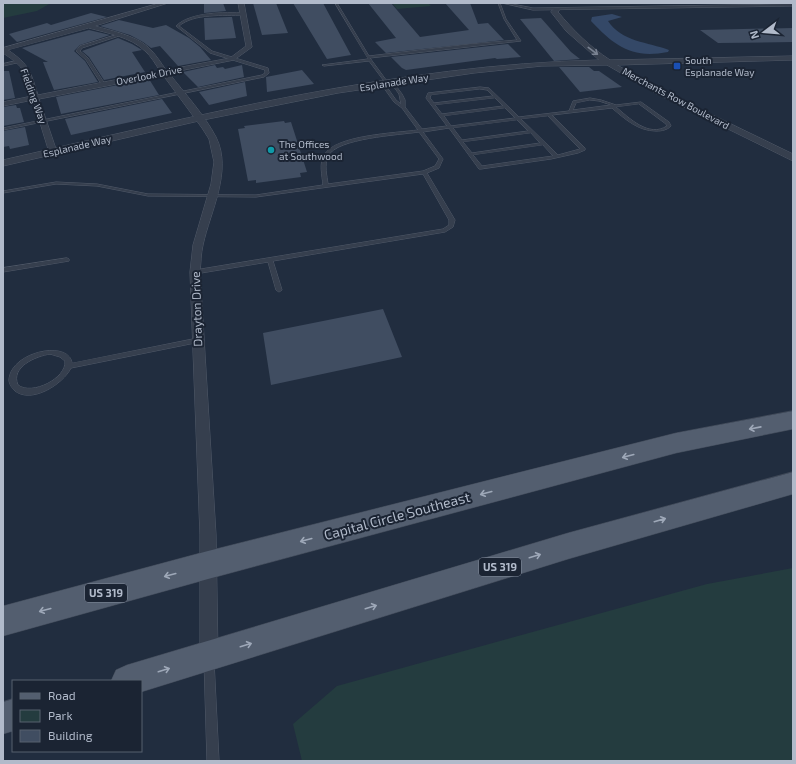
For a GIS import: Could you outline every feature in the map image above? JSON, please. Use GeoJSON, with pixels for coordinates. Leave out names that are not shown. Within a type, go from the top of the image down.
{"type":"FeatureCollection","features":[{"type":"Feature","properties":{"kind":"main road","name":"Capital Circle Southeast"},"geometry":{"type":"LineString","coordinates":[[3,621],[208,565],[676,443],[793,420]]}},
{"type":"Feature","properties":{"kind":"main road","name":"US 319"},"geometry":{"type":"LineString","coordinates":[[130,680],[568,546],[793,483]]}},
{"type":"Feature","properties":{"kind":"street"},"geometry":{"type":"LineString","coordinates":[[3,50],[165,3]]}},
{"type":"Feature","properties":{"kind":"street","name":"Overlook Drive"},"geometry":{"type":"LineString","coordinates":[[3,104],[232,59],[249,47],[241,3]]}},
{"type":"Feature","properties":{"kind":"street","name":"Merchants Row Boulevard"},"geometry":{"type":"LineString","coordinates":[[793,149],[690,100],[622,63],[580,32],[564,12],[555,6],[554,12],[569,31],[595,53],[610,63],[667,96],[793,158]]}},
{"type":"Feature","properties":{"kind":"street","name":"Drayton Drive"},"geometry":{"type":"LineString","coordinates":[[89,26],[120,35],[140,44],[147,49],[200,118],[213,139],[218,162],[215,184],[198,245],[195,272],[208,565],[209,656]]}},
{"type":"Feature","properties":{"kind":"street","name":"Fielding Way"},"geometry":{"type":"LineString","coordinates":[[3,50],[20,61],[26,68],[53,152]]}},
{"type":"Feature","properties":{"kind":"street","name":"Esplanade Way"},"geometry":{"type":"LineString","coordinates":[[3,163],[200,118],[299,98],[509,67],[569,63],[793,58]]}},
{"type":"Feature","properties":{"kind":"lane"},"geometry":{"type":"LineString","coordinates":[[3,192],[56,184],[97,185],[148,194],[256,196],[424,172],[437,167],[440,159],[403,107],[395,100],[387,84],[369,59],[336,3]]}},
{"type":"Feature","properties":{"kind":"lane"},"geometry":{"type":"LineString","coordinates":[[324,64],[471,45],[519,41],[505,19],[499,3]]}},
{"type":"Feature","properties":{"kind":"lane"},"geometry":{"type":"LineString","coordinates":[[503,3],[533,8],[555,6],[793,5]]}},
{"type":"Feature","properties":{"kind":"lane"},"geometry":{"type":"LineString","coordinates":[[3,129],[257,77],[267,72],[265,69],[211,52],[177,26],[182,21],[192,18],[243,14]]}},
{"type":"Feature","properties":{"kind":"lane"},"geometry":{"type":"LineString","coordinates":[[103,84],[88,59],[78,51],[81,47],[120,35]]}},
{"type":"Feature","properties":{"kind":"lane"},"geometry":{"type":"LineString","coordinates":[[3,65],[20,61]]}},
{"type":"Feature","properties":{"kind":"lane"},"geometry":{"type":"LineString","coordinates":[[387,84],[402,93],[404,100],[403,107]]}},
{"type":"Feature","properties":{"kind":"lane"},"geometry":{"type":"LineString","coordinates":[[548,114],[583,149],[575,153],[481,168],[428,98],[429,94],[480,88],[488,89],[556,156]]}},
{"type":"Feature","properties":{"kind":"lane"},"geometry":{"type":"LineString","coordinates":[[433,104],[495,97]]}},
{"type":"Feature","properties":{"kind":"lane"},"geometry":{"type":"LineString","coordinates":[[326,186],[322,162],[335,146],[356,139],[548,114],[613,106],[640,103],[668,123],[669,126],[660,130],[646,130],[640,128],[613,106],[601,100],[583,100],[574,102],[572,111]]}},
{"type":"Feature","properties":{"kind":"lane"},"geometry":{"type":"LineString","coordinates":[[441,114],[505,106]]}},
{"type":"Feature","properties":{"kind":"lane"},"geometry":{"type":"LineString","coordinates":[[461,141],[531,132]]}},
{"type":"Feature","properties":{"kind":"lane"},"geometry":{"type":"LineString","coordinates":[[471,154],[543,144]]}},
{"type":"Feature","properties":{"kind":"lane"},"geometry":{"type":"LineString","coordinates":[[195,272],[445,230],[452,226],[452,220],[424,172]]}},
{"type":"Feature","properties":{"kind":"lane"},"geometry":{"type":"LineString","coordinates":[[3,270],[67,260]]}},
{"type":"Feature","properties":{"kind":"lane"},"geometry":{"type":"LineString","coordinates":[[270,260],[279,290]]}},
{"type":"Feature","properties":{"kind":"lane"},"geometry":{"type":"LineString","coordinates":[[68,366],[198,340]]}},
{"type":"Feature","properties":{"kind":"lane"},"geometry":{"type":"LineString","coordinates":[[50,352],[65,356],[68,360],[68,366],[65,373],[59,380],[41,390],[22,391],[12,384],[12,377],[22,362],[41,354],[50,352]]}},
{"type":"Feature","properties":{"kind":"lane"},"geometry":{"type":"LineString","coordinates":[[209,656],[213,761]]}},
{"type":"Feature","properties":{"kind":"green space"},"geometry":{"type":"Polygon","coordinates":[[[3,3],[51,3],[37,11],[3,18],[3,3]]]}},
{"type":"Feature","properties":{"kind":"green space"},"geometry":{"type":"Polygon","coordinates":[[[392,3],[428,3],[431,6],[397,9],[392,3]]]}},
{"type":"Feature","properties":{"kind":"green space"},"geometry":{"type":"Polygon","coordinates":[[[793,568],[793,761],[302,761],[293,724],[337,686],[707,584],[793,568]]]}},
{"type":"Feature","properties":{"kind":"water"},"geometry":{"type":"Polygon","coordinates":[[[612,14],[622,17],[608,21],[620,33],[636,40],[669,50],[668,52],[644,54],[634,52],[616,44],[591,21],[592,17],[612,14]]]}},
{"type":"Feature","properties":{"kind":"building"},"geometry":{"type":"Polygon","coordinates":[[[204,3],[223,3],[226,11],[204,13],[204,3]]]}},
{"type":"Feature","properties":{"kind":"building"},"geometry":{"type":"Polygon","coordinates":[[[253,3],[276,3],[288,33],[262,35],[253,3]]]}},
{"type":"Feature","properties":{"kind":"building"},"geometry":{"type":"Polygon","coordinates":[[[293,3],[323,3],[351,55],[327,59],[293,3]]]}},
{"type":"Feature","properties":{"kind":"building"},"geometry":{"type":"Polygon","coordinates":[[[368,3],[391,3],[420,37],[469,30],[445,3],[470,3],[478,24],[488,23],[504,40],[386,53],[375,42],[396,38],[368,3]]]}},
{"type":"Feature","properties":{"kind":"building"},"geometry":{"type":"Polygon","coordinates":[[[91,13],[107,17],[17,42],[9,34],[47,23],[51,25],[91,13]]]}},
{"type":"Feature","properties":{"kind":"building"},"geometry":{"type":"Polygon","coordinates":[[[232,17],[236,38],[205,40],[204,18],[232,17]]]}},
{"type":"Feature","properties":{"kind":"building"},"geometry":{"type":"Polygon","coordinates":[[[541,18],[571,52],[580,59],[554,61],[520,19],[541,18]]]}},
{"type":"Feature","properties":{"kind":"building"},"geometry":{"type":"Polygon","coordinates":[[[119,20],[153,28],[166,25],[189,38],[200,47],[211,60],[178,66],[160,46],[151,48],[130,35],[100,26],[119,20]]]}},
{"type":"Feature","properties":{"kind":"building"},"geometry":{"type":"Polygon","coordinates":[[[793,28],[793,42],[718,43],[700,30],[793,28]]]}},
{"type":"Feature","properties":{"kind":"building"},"geometry":{"type":"Polygon","coordinates":[[[89,30],[110,35],[80,45],[74,51],[85,61],[98,82],[54,90],[43,62],[48,62],[22,48],[89,30]]]}},
{"type":"Feature","properties":{"kind":"building"},"geometry":{"type":"Polygon","coordinates":[[[118,38],[142,50],[132,52],[145,72],[104,80],[89,57],[82,51],[118,38]]]}},
{"type":"Feature","properties":{"kind":"building"},"geometry":{"type":"Polygon","coordinates":[[[508,44],[521,57],[495,58],[406,70],[391,57],[508,44]]]}},
{"type":"Feature","properties":{"kind":"building"},"geometry":{"type":"Polygon","coordinates":[[[215,65],[217,68],[223,67],[225,69],[242,65],[244,77],[198,87],[183,72],[215,65]]]}},
{"type":"Feature","properties":{"kind":"building"},"geometry":{"type":"Polygon","coordinates":[[[559,67],[589,67],[594,71],[599,71],[622,87],[580,92],[559,67]]]}},
{"type":"Feature","properties":{"kind":"building"},"geometry":{"type":"Polygon","coordinates":[[[302,70],[314,84],[267,92],[266,77],[302,70]]]}},
{"type":"Feature","properties":{"kind":"building"},"geometry":{"type":"Polygon","coordinates":[[[3,71],[9,71],[15,98],[3,100],[3,71]]]}},
{"type":"Feature","properties":{"kind":"building"},"geometry":{"type":"Polygon","coordinates":[[[149,79],[159,95],[61,114],[56,97],[149,79]]]}},
{"type":"Feature","properties":{"kind":"building"},"geometry":{"type":"Polygon","coordinates":[[[245,82],[247,96],[209,105],[199,92],[245,82]]]}},
{"type":"Feature","properties":{"kind":"building"},"geometry":{"type":"Polygon","coordinates":[[[162,99],[172,113],[71,135],[65,119],[162,99]]]}},
{"type":"Feature","properties":{"kind":"building"},"geometry":{"type":"Polygon","coordinates":[[[16,105],[17,108],[20,108],[24,122],[3,126],[3,107],[16,105]]]}},
{"type":"Feature","properties":{"kind":"building","name":"The Offices at Southwood"},"geometry":{"type":"Polygon","coordinates":[[[284,121],[285,123],[291,122],[307,172],[300,173],[301,177],[256,183],[256,180],[248,181],[238,129],[245,128],[244,126],[284,121]]]}},
{"type":"Feature","properties":{"kind":"building"},"geometry":{"type":"Polygon","coordinates":[[[25,127],[29,145],[10,149],[9,146],[3,147],[3,131],[25,127]]]}},
{"type":"Feature","properties":{"kind":"building"},"geometry":{"type":"Polygon","coordinates":[[[383,309],[402,357],[271,385],[263,333],[383,309]]]}},
{"type":"Feature","properties":{"kind":"place","name":"South Esplanade Way"},"geometry":{"type":"Point","coordinates":[677,66]}},
{"type":"Feature","properties":{"kind":"place","name":"The Offices at Southwood"},"geometry":{"type":"Point","coordinates":[271,150]}}]}
